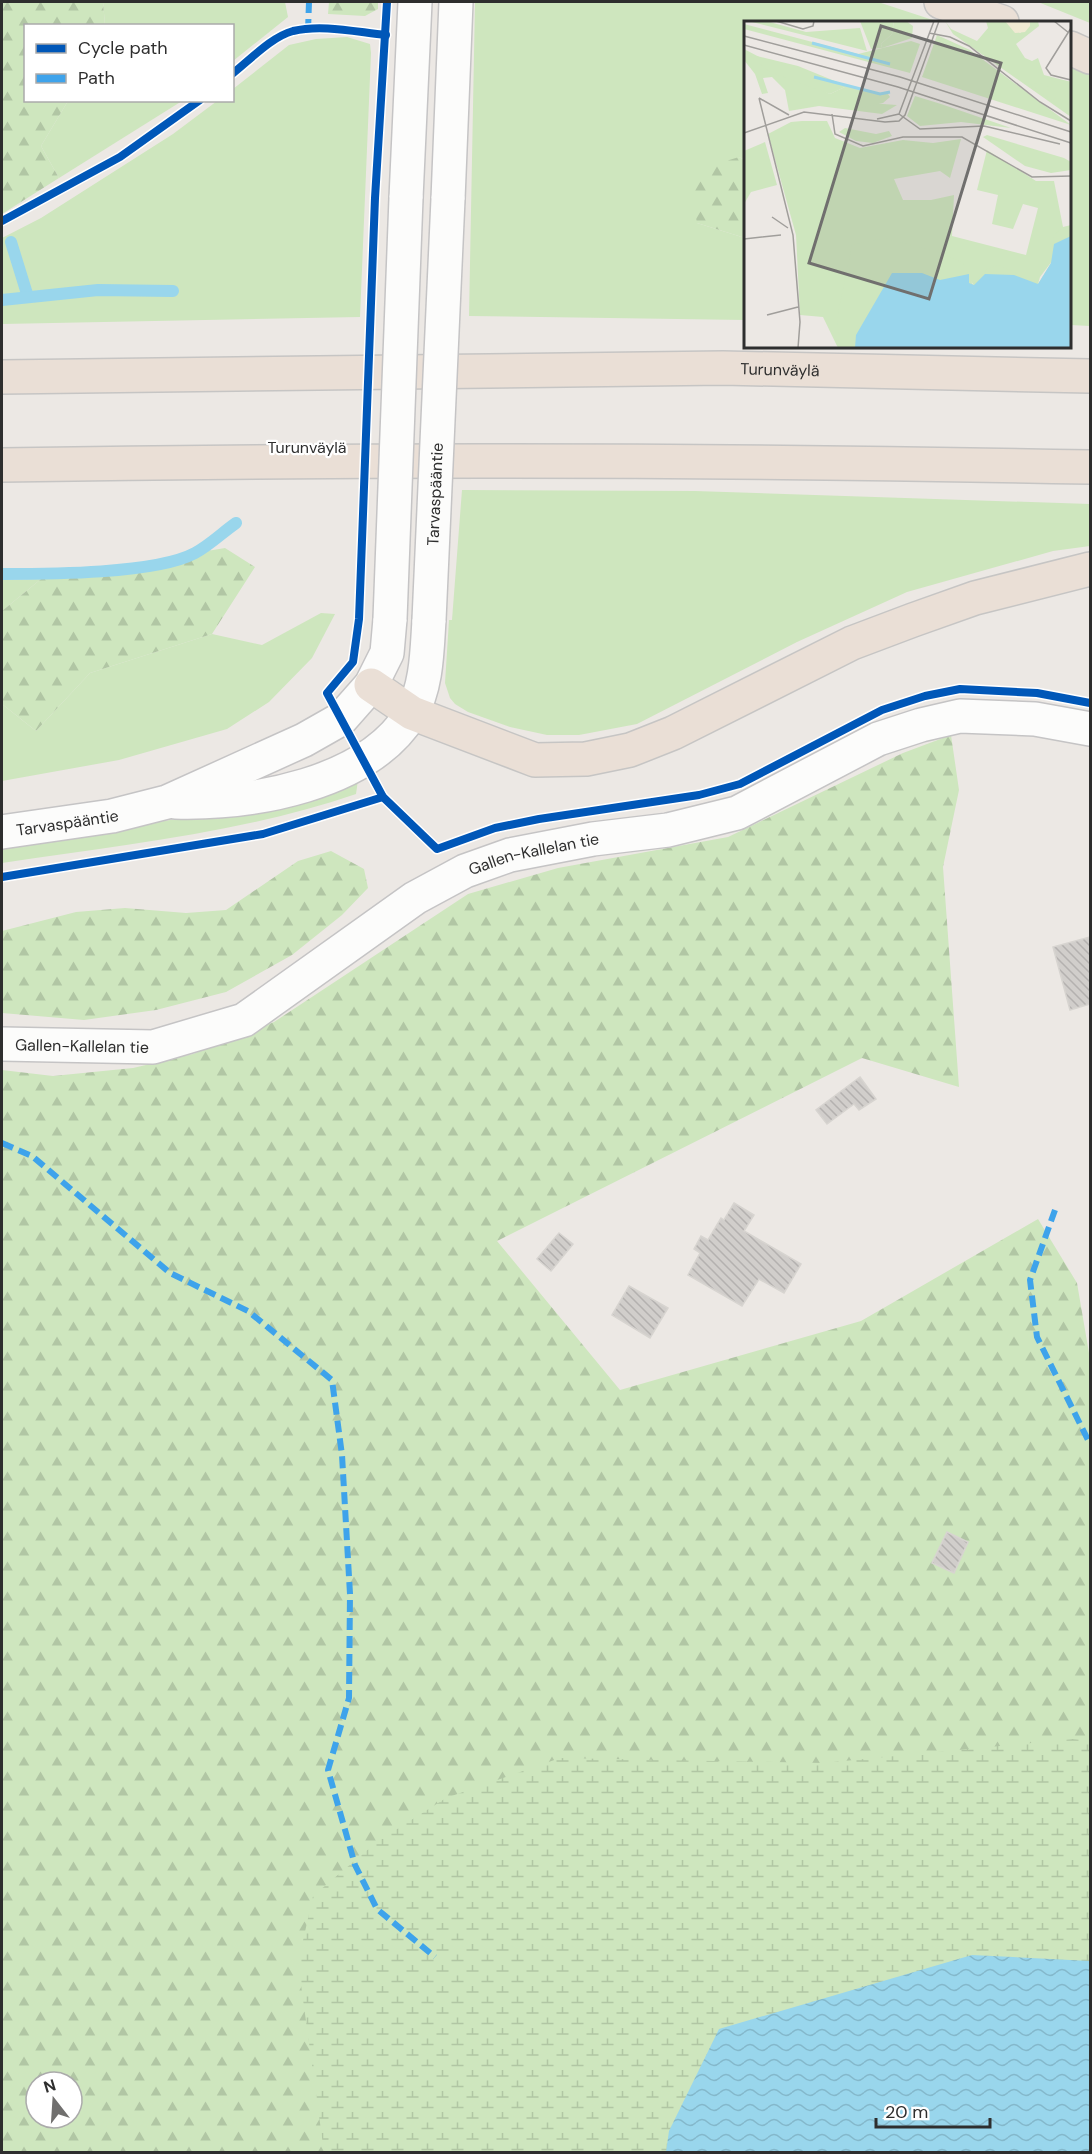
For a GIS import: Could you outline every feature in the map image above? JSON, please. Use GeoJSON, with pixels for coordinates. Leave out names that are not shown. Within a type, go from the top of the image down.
{"type":"FeatureCollection","features":[{"type":"Feature","properties":{"kind":"highway"},"geometry":{"type":"LineString","coordinates":[[940,2],[999,21]]}},
{"type":"Feature","properties":{"kind":"highway"},"geometry":{"type":"LineString","coordinates":[[1071,48],[1090,57]]}},
{"type":"Feature","properties":{"kind":"highway","name":"Turunväylä"},"geometry":{"type":"LineString","coordinates":[[2,377],[711,368],[1090,376]]}},
{"type":"Feature","properties":{"kind":"highway","name":"Turunväylä"},"geometry":{"type":"LineString","coordinates":[[2,465],[296,460],[720,460],[1090,467]]}},
{"type":"Feature","properties":{"kind":"highway"},"geometry":{"type":"LineString","coordinates":[[371,685],[412,713],[535,759],[586,759],[630,750],[673,733],[852,643],[913,620],[975,598],[1090,569]]}},
{"type":"Feature","properties":{"kind":"street","name":"Tarvaspääntie"},"geometry":{"type":"LineString","coordinates":[[2,832],[112,816],[167,802],[304,740],[341,719],[371,685],[387,653],[415,2]]}},
{"type":"Feature","properties":{"kind":"street","name":"Tarvaspääntie"},"geometry":{"type":"LineString","coordinates":[[167,802],[217,803],[273,793],[343,773],[364,762],[389,741],[412,713],[425,674],[429,620],[456,2]]}},
{"type":"Feature","properties":{"kind":"street","name":"Gallen-Kallelan tie"},"geometry":{"type":"LineString","coordinates":[[2,1044],[153,1047],[244,1020],[415,898],[465,871],[510,855],[593,839],[668,830],[737,813],[878,739],[921,725],[960,716],[1035,719],[1090,729]]}},
{"type":"Feature","properties":{"kind":"green space"},"geometry":{"type":"Polygon","coordinates":[[[2,2],[103,2],[105,24],[24,24],[24,102],[67,102],[41,146],[59,178],[2,214],[2,2]]]}},
{"type":"Feature","properties":{"kind":"green space"},"geometry":{"type":"Polygon","coordinates":[[[103,2],[285,2],[288,17],[234,60],[234,24],[105,24],[103,2]]]}},
{"type":"Feature","properties":{"kind":"green space"},"geometry":{"type":"Polygon","coordinates":[[[329,2],[378,2],[378,9],[365,16],[328,14],[329,2]]]}},
{"type":"Feature","properties":{"kind":"green space"},"geometry":{"type":"Polygon","coordinates":[[[475,2],[878,2],[936,21],[744,21],[744,160],[739,157],[697,223],[744,238],[744,320],[469,316],[475,2]]]}},
{"type":"Feature","properties":{"kind":"green space"},"geometry":{"type":"Polygon","coordinates":[[[1038,2],[1090,2],[1090,23],[1038,2]]]}},
{"type":"Feature","properties":{"kind":"green space"},"geometry":{"type":"Polygon","coordinates":[[[347,37],[370,44],[360,317],[2,324],[2,238],[41,218],[173,134],[216,102],[234,102],[234,88],[289,45],[316,39],[347,37]]]}},
{"type":"Feature","properties":{"kind":"green space"},"geometry":{"type":"Polygon","coordinates":[[[1071,66],[1090,75],[1090,326],[1071,325],[1071,66]]]}},
{"type":"Feature","properties":{"kind":"green space"},"geometry":{"type":"Polygon","coordinates":[[[67,102],[180,102],[59,178],[41,146],[67,102]]]}},
{"type":"Feature","properties":{"kind":"green space"},"geometry":{"type":"Polygon","coordinates":[[[739,157],[744,160],[744,238],[697,223],[690,187],[713,165],[739,157]]]}},
{"type":"Feature","properties":{"kind":"green space"},"geometry":{"type":"Polygon","coordinates":[[[462,490],[695,491],[1090,504],[1090,546],[1053,551],[907,592],[797,642],[637,724],[579,735],[547,735],[510,727],[468,712],[450,698],[445,683],[462,490]]]}},
{"type":"Feature","properties":{"kind":"green space"},"geometry":{"type":"Polygon","coordinates":[[[225,548],[255,567],[212,634],[90,673],[36,731],[2,704],[2,611],[41,579],[225,548]]]}},
{"type":"Feature","properties":{"kind":"green space"},"geometry":{"type":"Polygon","coordinates":[[[41,579],[2,611],[2,580],[41,579]]]}},
{"type":"Feature","properties":{"kind":"green space"},"geometry":{"type":"Polygon","coordinates":[[[321,613],[335,614],[312,658],[269,702],[227,729],[119,760],[2,781],[2,704],[36,731],[90,673],[212,634],[262,645],[321,613]]]}},
{"type":"Feature","properties":{"kind":"green space"},"geometry":{"type":"Polygon","coordinates":[[[951,735],[959,790],[943,867],[959,1087],[862,1058],[497,1241],[620,1390],[861,1321],[1038,1219],[1077,1283],[1090,1359],[1090,1961],[666,2152],[2,2152],[2,1070],[53,1076],[133,1068],[193,1054],[274,1022],[468,894],[558,868],[728,837],[903,753],[951,735]]]}},
{"type":"Feature","properties":{"kind":"green space"},"geometry":{"type":"Polygon","coordinates":[[[358,780],[356,794],[269,819],[136,844],[2,863],[2,847],[257,806],[358,780]]]}},
{"type":"Feature","properties":{"kind":"green space"},"geometry":{"type":"Polygon","coordinates":[[[331,851],[364,869],[368,888],[342,915],[292,955],[226,992],[156,1010],[84,1020],[2,1013],[2,931],[76,912],[125,908],[186,913],[226,910],[298,861],[331,851]]]}},
{"type":"Feature","properties":{"kind":"green space"},"geometry":{"type":"Polygon","coordinates":[[[1073,1739],[1090,1741],[1090,2151],[324,2152],[298,1963],[313,1896],[378,1841],[446,1798],[560,1758],[823,1763],[1073,1739]]]}},
{"type":"Feature","properties":{"kind":"water"},"geometry":{"type":"Polygon","coordinates":[[[972,1955],[1090,1961],[1090,2152],[666,2152],[669,2131],[719,2029],[972,1955]]]}},
{"type":"Feature","properties":{"kind":"building"},"geometry":{"type":"Polygon","coordinates":[[[1090,937],[1090,1004],[1070,1010],[1053,947],[1090,937]]]}},
{"type":"Feature","properties":{"kind":"building"},"geometry":{"type":"Polygon","coordinates":[[[860,1077],[876,1099],[859,1110],[854,1104],[827,1124],[816,1110],[860,1077]]]}},
{"type":"Feature","properties":{"kind":"building"},"geometry":{"type":"Polygon","coordinates":[[[734,1203],[754,1215],[744,1231],[801,1264],[784,1293],[759,1279],[742,1306],[688,1275],[700,1253],[694,1249],[701,1236],[708,1240],[721,1218],[724,1220],[734,1203]]]}},
{"type":"Feature","properties":{"kind":"building"},"geometry":{"type":"Polygon","coordinates":[[[559,1233],[573,1244],[551,1271],[537,1259],[559,1233]]]}},
{"type":"Feature","properties":{"kind":"building"},"geometry":{"type":"Polygon","coordinates":[[[629,1286],[668,1308],[650,1338],[612,1315],[629,1286]]]}},
{"type":"Feature","properties":{"kind":"building"},"geometry":{"type":"Polygon","coordinates":[[[947,1532],[968,1542],[954,1573],[932,1563],[947,1532]]]}},
{"type":"Feature","properties":{"kind":"waterway"},"geometry":{"type":"LineString","coordinates":[[11,242],[28,297]]}},
{"type":"Feature","properties":{"kind":"waterway"},"geometry":{"type":"LineString","coordinates":[[2,300],[98,290],[173,291]]}},
{"type":"Feature","properties":{"kind":"waterway"},"geometry":{"type":"LineString","coordinates":[[2,574],[101,571],[155,565],[195,553],[236,523]]}},
{"type":"Feature","properties":{"kind":"marked path"},"geometry":{"type":"LineString","coordinates":[[308,31],[309,2]]}},
{"type":"Feature","properties":{"kind":"marked path"},"geometry":{"type":"LineString","coordinates":[[2,1143],[32,1156],[170,1273],[248,1311],[332,1380],[342,1455],[350,1594],[349,1698],[328,1770],[355,1865],[377,1909],[435,1957]]}},
{"type":"Feature","properties":{"kind":"marked path"},"geometry":{"type":"LineString","coordinates":[[1055,1210],[1030,1280],[1037,1337],[1090,1444]]}},
{"type":"Feature","properties":{"kind":"cycle path"},"geometry":{"type":"LineString","coordinates":[[387,2],[375,198],[359,619],[353,662],[327,693],[383,797],[437,849],[495,828],[539,819],[699,795],[740,784],[882,710],[925,696],[960,689],[1037,693],[1090,703]]}},
{"type":"Feature","properties":{"kind":"cycle path"},"geometry":{"type":"LineString","coordinates":[[234,72],[277,38],[293,31],[327,28],[386,35]]}},
{"type":"Feature","properties":{"kind":"cycle path"},"geometry":{"type":"LineString","coordinates":[[2,221],[120,157],[197,102]]}},
{"type":"Feature","properties":{"kind":"cycle path"},"geometry":{"type":"LineString","coordinates":[[2,877],[263,834],[383,797]]}}]}
